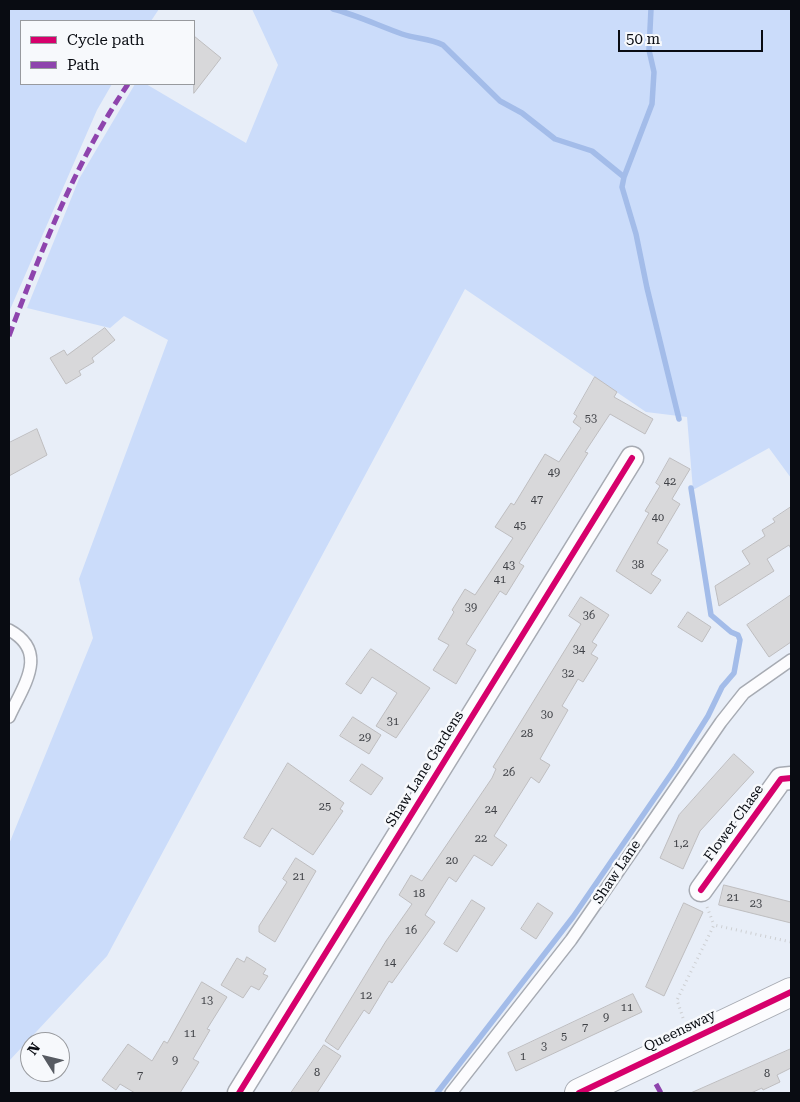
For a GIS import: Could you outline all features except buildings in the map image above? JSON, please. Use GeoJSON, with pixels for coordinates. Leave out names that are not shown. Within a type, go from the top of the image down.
{"type":"FeatureCollection","features":[{"type":"Feature","properties":{"kind":"street","name":"Shaw Lane Gardens"},"geometry":{"type":"LineString","coordinates":[[239,1093],[632,458]]}},
{"type":"Feature","properties":{"kind":"street","name":"Flower Chase"},"geometry":{"type":"LineString","coordinates":[[701,890],[781,779],[791,778]]}},
{"type":"Feature","properties":{"kind":"street","name":"Queensway"},"geometry":{"type":"LineString","coordinates":[[579,1093],[791,992]]}},
{"type":"Feature","properties":{"kind":"lane"},"geometry":{"type":"LineString","coordinates":[[9,630],[28,645],[32,654],[32,665],[9,717]]}},
{"type":"Feature","properties":{"kind":"lane","name":"Shaw Lane"},"geometry":{"type":"LineString","coordinates":[[451,1093],[571,940],[721,722],[744,693],[791,660]]}},
{"type":"Feature","properties":{"kind":"path"},"geometry":{"type":"LineString","coordinates":[[694,1038],[677,1000],[714,925],[791,942]]}},
{"type":"Feature","properties":{"kind":"shaded area"},"geometry":{"type":"Polygon","coordinates":[[[9,9],[159,9],[152,20],[20,20],[20,85],[111,85],[97,110],[9,312],[9,9]]]}},
{"type":"Feature","properties":{"kind":"shaded area"},"geometry":{"type":"Polygon","coordinates":[[[252,9],[791,9],[791,478],[769,448],[693,490],[687,417],[646,412],[465,289],[107,956],[36,1032],[20,1032],[20,1049],[9,1061],[9,844],[93,638],[79,579],[168,340],[124,316],[110,328],[27,308],[79,179],[134,85],[148,85],[246,143],[278,65],[252,9]]]}},
{"type":"Feature","properties":{"kind":"waterway"},"geometry":{"type":"LineString","coordinates":[[333,9],[402,34],[443,45],[500,101],[522,113],[555,139],[592,151],[624,177],[622,187],[636,234],[647,288],[679,419]]}},
{"type":"Feature","properties":{"kind":"waterway"},"geometry":{"type":"LineString","coordinates":[[624,177],[652,104],[654,72],[649,50],[651,9]]}},
{"type":"Feature","properties":{"kind":"waterway"},"geometry":{"type":"LineString","coordinates":[[437,1093],[573,917],[676,767],[708,716],[722,687],[734,673],[740,640],[738,635],[731,632],[711,615],[691,488]]}},
{"type":"Feature","properties":{"kind":"marked path"},"geometry":{"type":"LineString","coordinates":[[9,336],[61,206],[92,144],[127,85]]}},
{"type":"Feature","properties":{"kind":"marked path"},"geometry":{"type":"LineString","coordinates":[[656,1084],[661,1093]]}},
{"type":"Feature","properties":{"kind":"cycle path"},"geometry":{"type":"LineString","coordinates":[[239,1093],[632,458]]}},
{"type":"Feature","properties":{"kind":"cycle path"},"geometry":{"type":"LineString","coordinates":[[701,890],[781,779],[791,778]]}},
{"type":"Feature","properties":{"kind":"cycle path"},"geometry":{"type":"LineString","coordinates":[[579,1093],[791,992]]}}]}
